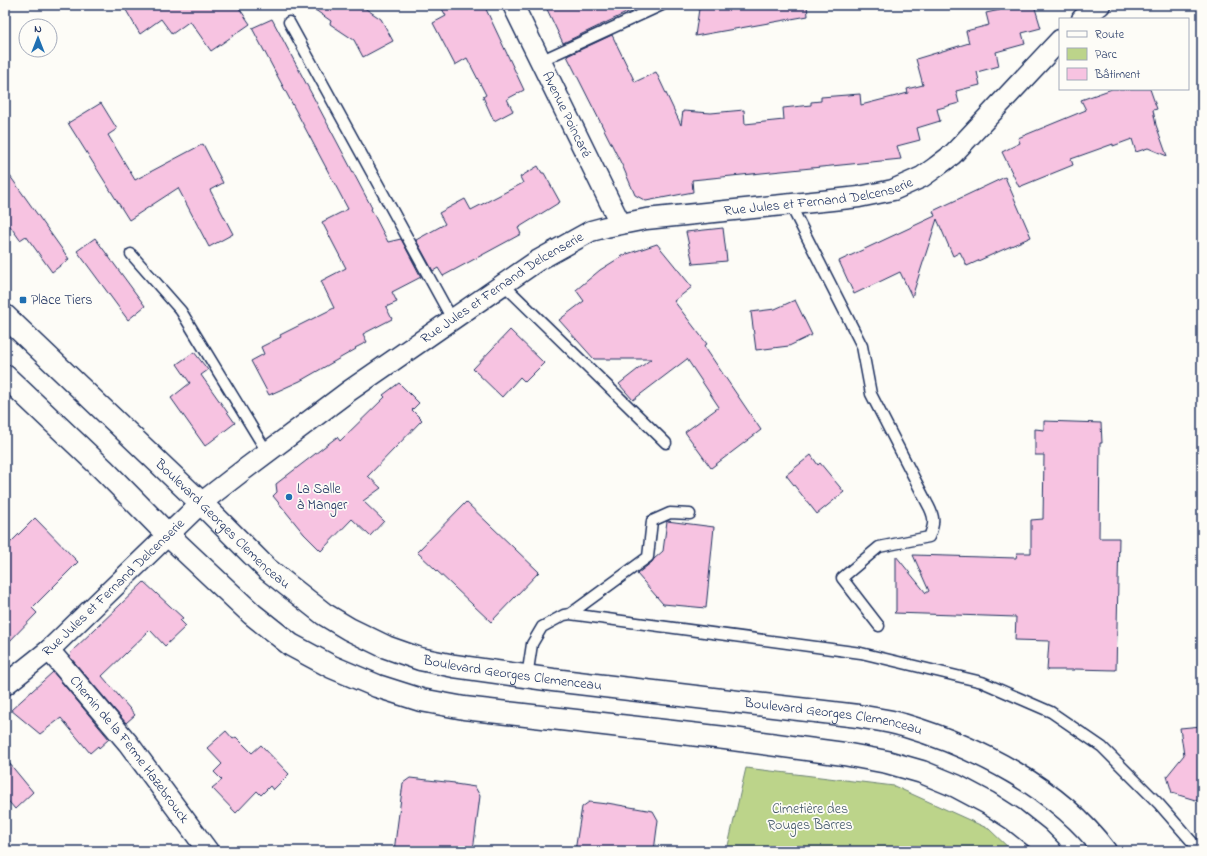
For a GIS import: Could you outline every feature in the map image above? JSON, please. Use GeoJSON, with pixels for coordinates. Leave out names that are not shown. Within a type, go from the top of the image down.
{"type":"FeatureCollection","features":[{"type":"Feature","properties":{"kind":"main road","name":"Boulevard Georges Clemenceau"},"geometry":{"type":"LineString","coordinates":[[5,316],[201,503],[267,569],[324,614],[349,629],[386,647],[420,659],[454,666],[527,677],[858,716],[902,724],[978,754],[1013,772],[1039,788],[1074,816],[1106,851]]}},
{"type":"Feature","properties":{"kind":"main road"},"geometry":{"type":"LineString","coordinates":[[5,376],[104,470],[168,535],[252,614],[291,645],[332,667],[376,686],[421,700],[464,708],[732,739],[844,754],[887,762],[922,772],[956,786],[988,803],[1013,819],[1037,838],[1050,851]]}},
{"type":"Feature","properties":{"kind":"street","name":"Avenue Poincaré"},"geometry":{"type":"LineString","coordinates":[[513,5],[620,224]]}},
{"type":"Feature","properties":{"kind":"street"},"geometry":{"type":"LineString","coordinates":[[1083,18],[1100,5]]}},
{"type":"Feature","properties":{"kind":"street","name":"Rue Jules et Fernand Delcenserie"},"geometry":{"type":"LineString","coordinates":[[5,686],[49,650],[201,503],[224,484],[349,391],[544,257],[591,231],[646,219],[832,200],[893,190],[922,177],[953,154],[1059,41]]}},
{"type":"Feature","properties":{"kind":"street","name":"Chemin de la Ferme Hazebrouck"},"geometry":{"type":"LineString","coordinates":[[49,650],[128,743],[208,851]]}},
{"type":"Feature","properties":{"kind":"lane"},"geometry":{"type":"LineString","coordinates":[[540,61],[662,5]]}},
{"type":"Feature","properties":{"kind":"lane"},"geometry":{"type":"LineString","coordinates":[[289,22],[452,319]]}},
{"type":"Feature","properties":{"kind":"lane"},"geometry":{"type":"LineString","coordinates":[[790,204],[862,346],[871,394],[933,513],[933,527],[929,537],[879,547],[842,578],[879,626]]}},
{"type":"Feature","properties":{"kind":"lane"},"geometry":{"type":"LineString","coordinates":[[131,254],[181,311],[267,452]]}},
{"type":"Feature","properties":{"kind":"lane"},"geometry":{"type":"LineString","coordinates":[[503,284],[666,443]]}},
{"type":"Feature","properties":{"kind":"lane"},"geometry":{"type":"LineString","coordinates":[[570,614],[648,557],[652,521],[670,513],[690,514]]}},
{"type":"Feature","properties":{"kind":"lane"},"geometry":{"type":"LineString","coordinates":[[527,677],[532,644],[542,627],[564,615],[570,614],[861,653],[982,682],[1050,712],[1102,747],[1159,804],[1200,851]]}},
{"type":"Feature","properties":{"kind":"green space","name":"Cimetière des Rouges Barres"},"geometry":{"type":"Polygon","coordinates":[[[746,768],[894,786],[989,829],[1012,851],[728,851],[746,768]]]}},
{"type":"Feature","properties":{"kind":"building"},"geometry":{"type":"Polygon","coordinates":[[[123,5],[237,5],[250,24],[211,51],[190,21],[172,34],[161,19],[140,34],[123,5]]]}},
{"type":"Feature","properties":{"kind":"building"},"geometry":{"type":"Polygon","coordinates":[[[308,5],[360,5],[381,19],[393,41],[363,57],[354,40],[330,24],[331,21],[308,5]]]}},
{"type":"Feature","properties":{"kind":"building"},"geometry":{"type":"Polygon","coordinates":[[[440,5],[484,5],[524,90],[507,99],[513,111],[494,121],[483,97],[486,95],[467,58],[455,65],[433,23],[446,16],[440,5]]]}},
{"type":"Feature","properties":{"kind":"building"},"geometry":{"type":"Polygon","coordinates":[[[545,5],[643,5],[563,43],[545,5]]]}},
{"type":"Feature","properties":{"kind":"building"},"geometry":{"type":"Polygon","coordinates":[[[724,5],[807,5],[808,16],[695,36],[699,9],[724,5]]]}},
{"type":"Feature","properties":{"kind":"building"},"geometry":{"type":"Polygon","coordinates":[[[998,5],[1034,5],[1041,28],[1022,33],[1025,44],[996,52],[999,66],[977,72],[980,85],[956,91],[959,103],[937,109],[940,121],[917,128],[920,140],[897,146],[901,159],[692,180],[693,192],[646,201],[635,195],[623,167],[567,56],[612,35],[635,82],[656,72],[681,125],[683,111],[711,113],[744,110],[745,124],[784,120],[783,108],[811,105],[811,102],[821,101],[821,97],[860,94],[861,105],[908,93],[907,89],[923,85],[916,59],[969,43],[966,31],[989,25],[986,13],[1000,10],[998,5]]]}},
{"type":"Feature","properties":{"kind":"building"},"geometry":{"type":"Polygon","coordinates":[[[272,19],[372,208],[371,209],[388,242],[401,239],[421,277],[392,292],[397,302],[386,307],[392,319],[363,334],[367,342],[300,381],[269,395],[251,361],[264,354],[261,347],[281,337],[280,335],[334,308],[321,281],[346,268],[322,222],[348,209],[252,28],[272,19]]]}},
{"type":"Feature","properties":{"kind":"building"},"geometry":{"type":"Polygon","coordinates":[[[1109,90],[1150,90],[1157,109],[1153,110],[1156,125],[1167,156],[1148,148],[1136,152],[1132,139],[1071,159],[1073,165],[1019,187],[1002,152],[1020,143],[1018,138],[1086,110],[1081,100],[1109,90]]]}},
{"type":"Feature","properties":{"kind":"building"},"geometry":{"type":"Polygon","coordinates":[[[101,103],[117,129],[108,135],[135,180],[203,144],[223,183],[210,190],[233,234],[209,247],[178,188],[129,220],[68,123],[101,103]]]}},
{"type":"Feature","properties":{"kind":"building"},"geometry":{"type":"Polygon","coordinates":[[[538,166],[542,173],[544,173],[560,202],[518,228],[521,234],[443,276],[438,268],[433,271],[416,240],[445,224],[439,213],[465,199],[471,210],[523,183],[520,177],[538,166]]]}},
{"type":"Feature","properties":{"kind":"building"},"geometry":{"type":"Polygon","coordinates":[[[5,169],[69,259],[52,272],[26,236],[20,240],[5,219],[5,169]]]}},
{"type":"Feature","properties":{"kind":"building"},"geometry":{"type":"Polygon","coordinates":[[[1005,177],[1031,237],[967,266],[960,252],[953,256],[937,219],[912,297],[900,272],[854,294],[839,261],[935,216],[933,211],[1005,177]]]}},
{"type":"Feature","properties":{"kind":"building"},"geometry":{"type":"Polygon","coordinates":[[[723,228],[727,261],[693,264],[686,232],[723,228]]]}},
{"type":"Feature","properties":{"kind":"building"},"geometry":{"type":"Polygon","coordinates":[[[95,238],[145,306],[128,320],[77,251],[95,238]]]}},
{"type":"Feature","properties":{"kind":"building"},"geometry":{"type":"Polygon","coordinates":[[[657,244],[692,287],[674,301],[707,344],[704,346],[761,430],[711,468],[685,432],[719,407],[687,359],[633,400],[619,384],[651,359],[594,359],[559,320],[584,301],[576,290],[600,270],[624,255],[657,244]]]}},
{"type":"Feature","properties":{"kind":"building"},"geometry":{"type":"Polygon","coordinates":[[[795,300],[812,335],[789,346],[756,350],[751,312],[775,309],[795,300]]]}},
{"type":"Feature","properties":{"kind":"building"},"geometry":{"type":"Polygon","coordinates":[[[510,330],[544,363],[525,382],[520,377],[502,397],[473,369],[510,330]]]}},
{"type":"Feature","properties":{"kind":"building"},"geometry":{"type":"Polygon","coordinates":[[[194,352],[208,370],[201,375],[235,423],[205,446],[171,398],[190,383],[177,364],[194,352]]]}},
{"type":"Feature","properties":{"kind":"building"},"geometry":{"type":"Polygon","coordinates":[[[399,383],[419,403],[412,410],[422,420],[368,476],[381,488],[363,501],[384,521],[370,536],[352,519],[321,551],[304,534],[273,496],[277,492],[276,484],[337,437],[340,441],[385,397],[383,395],[399,383]]]}},
{"type":"Feature","properties":{"kind":"building"},"geometry":{"type":"Polygon","coordinates":[[[1044,421],[1101,423],[1102,443],[1100,443],[1099,538],[1119,538],[1116,670],[1047,670],[1049,641],[1015,640],[1016,617],[894,613],[896,611],[896,556],[926,593],[929,591],[913,555],[1016,558],[1017,553],[1031,553],[1031,520],[1043,519],[1044,455],[1035,455],[1035,429],[1044,430],[1044,421]]]}},
{"type":"Feature","properties":{"kind":"building"},"geometry":{"type":"Polygon","coordinates":[[[811,455],[818,465],[820,463],[844,492],[817,514],[786,475],[811,455]]]}},
{"type":"Feature","properties":{"kind":"building"},"geometry":{"type":"Polygon","coordinates":[[[466,502],[539,572],[491,622],[417,552],[466,502]]]}},
{"type":"Feature","properties":{"kind":"building"},"geometry":{"type":"Polygon","coordinates":[[[35,518],[78,562],[32,608],[37,613],[5,646],[5,548],[35,518]]]}},
{"type":"Feature","properties":{"kind":"building"},"geometry":{"type":"Polygon","coordinates":[[[667,521],[714,527],[706,608],[663,604],[637,574],[663,551],[667,521]]]}},
{"type":"Feature","properties":{"kind":"building"},"geometry":{"type":"Polygon","coordinates":[[[144,582],[183,618],[180,620],[186,626],[165,646],[150,630],[102,676],[135,715],[126,723],[70,657],[71,652],[144,582]]]}},
{"type":"Feature","properties":{"kind":"building"},"geometry":{"type":"Polygon","coordinates":[[[53,672],[109,739],[99,748],[98,746],[90,753],[61,718],[40,734],[11,710],[53,672]]]}},
{"type":"Feature","properties":{"kind":"building"},"geometry":{"type":"Polygon","coordinates":[[[1202,726],[1202,802],[1172,793],[1167,776],[1184,755],[1180,728],[1202,726]]]}},
{"type":"Feature","properties":{"kind":"building"},"geometry":{"type":"Polygon","coordinates":[[[226,731],[233,739],[236,737],[252,753],[261,745],[289,774],[273,790],[270,786],[261,795],[257,791],[236,813],[212,788],[222,780],[214,772],[222,764],[207,748],[226,731]]]}},
{"type":"Feature","properties":{"kind":"building"},"geometry":{"type":"Polygon","coordinates":[[[5,758],[33,792],[15,809],[5,797],[5,758]]]}},
{"type":"Feature","properties":{"kind":"building"},"geometry":{"type":"Polygon","coordinates":[[[410,778],[455,783],[475,787],[480,796],[473,851],[394,851],[403,783],[410,778]]]}},
{"type":"Feature","properties":{"kind":"building"},"geometry":{"type":"Polygon","coordinates":[[[589,802],[607,803],[653,811],[658,820],[654,851],[575,851],[582,807],[589,802]]]}},
{"type":"Feature","properties":{"kind":"place","name":"Place Tiers"},"geometry":{"type":"Point","coordinates":[23,300]}},
{"type":"Feature","properties":{"kind":"place","name":"La Salle à Manger"},"geometry":{"type":"Point","coordinates":[289,497]}}]}
